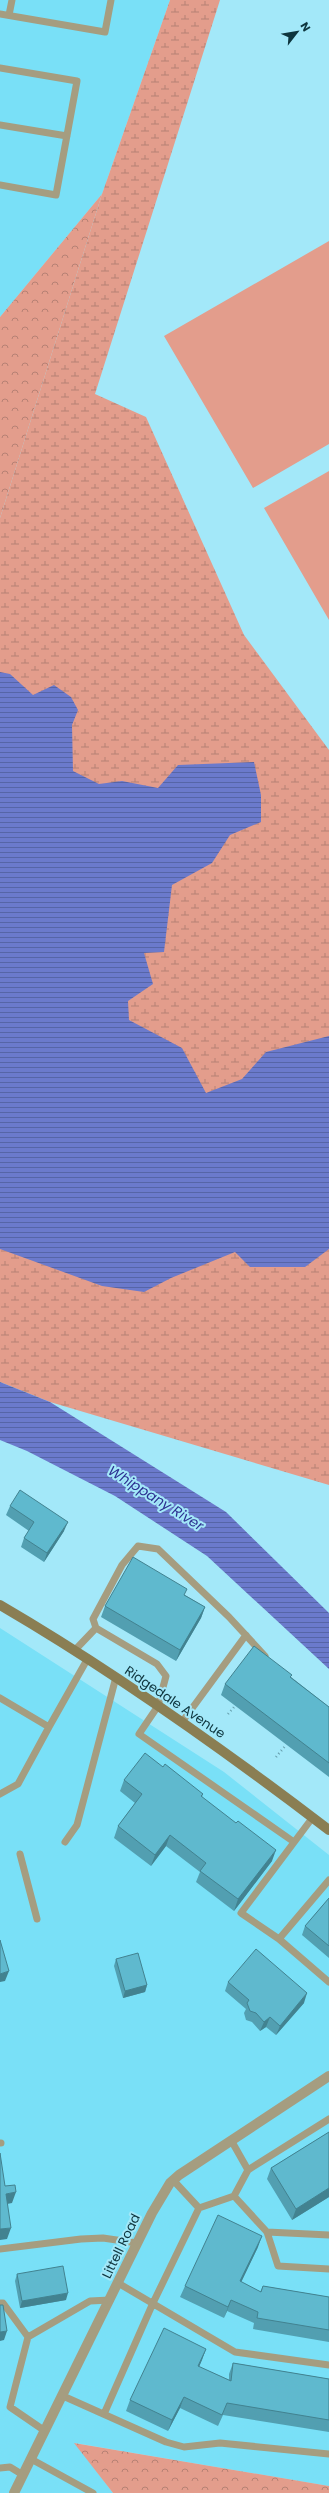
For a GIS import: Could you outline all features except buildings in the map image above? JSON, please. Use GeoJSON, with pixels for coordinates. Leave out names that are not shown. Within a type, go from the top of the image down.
{"type":"FeatureCollection","features":[{"type":"Feature","properties":{"kind":"main road","name":"Ridgedale Avenue"},"geometry":{"type":"LineString","coordinates":[[0,1605],[88,1658],[182,1722],[254,1772],[329,1830]]}},
{"type":"Feature","properties":{"kind":"street","name":"Littell Road"},"geometry":{"type":"LineString","coordinates":[[14,2493],[152,2213],[173,2180],[329,2076]]}},
{"type":"Feature","properties":{"kind":"lane"},"geometry":{"type":"LineString","coordinates":[[9,15],[12,0]]}},
{"type":"Feature","properties":{"kind":"lane"},"geometry":{"type":"LineString","coordinates":[[0,14],[105,32],[111,0]]}},
{"type":"Feature","properties":{"kind":"lane"},"geometry":{"type":"LineString","coordinates":[[0,68],[77,81],[56,195],[0,185]]}},
{"type":"Feature","properties":{"kind":"lane"},"geometry":{"type":"LineString","coordinates":[[0,125],[66,136]]}},
{"type":"Feature","properties":{"kind":"lane"},"geometry":{"type":"LineString","coordinates":[[273,1663],[158,1549],[138,1546],[122,1566],[93,1619],[96,1628],[157,1664],[166,1676],[158,1706],[139,1734],[294,1842]]}},
{"type":"Feature","properties":{"kind":"lane"},"geometry":{"type":"LineString","coordinates":[[75,1650],[96,1628]]}},
{"type":"Feature","properties":{"kind":"lane"},"geometry":{"type":"LineString","coordinates":[[182,1722],[246,1635]]}},
{"type":"Feature","properties":{"kind":"lane"},"geometry":{"type":"LineString","coordinates":[[0,1794],[18,1784],[88,1658]]}},
{"type":"Feature","properties":{"kind":"lane"},"geometry":{"type":"LineString","coordinates":[[64,1842],[77,1825],[116,1677]]}},
{"type":"Feature","properties":{"kind":"lane"},"geometry":{"type":"LineString","coordinates":[[0,1698],[49,1727]]}},
{"type":"Feature","properties":{"kind":"lane"},"geometry":{"type":"LineString","coordinates":[[313,1817],[241,1913],[279,1939],[329,1982]]}},
{"type":"Feature","properties":{"kind":"lane"},"geometry":{"type":"LineString","coordinates":[[20,1854],[37,1919]]}},
{"type":"Feature","properties":{"kind":"lane"},"geometry":{"type":"LineString","coordinates":[[279,1939],[329,1880]]}},
{"type":"Feature","properties":{"kind":"lane"},"geometry":{"type":"LineString","coordinates":[[104,2414],[153,2303],[199,2208],[234,2196],[248,2170],[329,2119]]}},
{"type":"Feature","properties":{"kind":"lane"},"geometry":{"type":"LineString","coordinates":[[231,2140],[248,2170]]}},
{"type":"Feature","properties":{"kind":"lane"},"geometry":{"type":"LineString","coordinates":[[173,2180],[199,2208]]}},
{"type":"Feature","properties":{"kind":"lane"},"geometry":{"type":"LineString","coordinates":[[234,2196],[267,2232],[278,2266],[329,2269]]}},
{"type":"Feature","properties":{"kind":"lane"},"geometry":{"type":"LineString","coordinates":[[267,2232],[329,2235]]}},
{"type":"Feature","properties":{"kind":"lane"},"geometry":{"type":"LineString","coordinates":[[0,2249],[81,2239],[103,2238],[137,2243]]}},
{"type":"Feature","properties":{"kind":"lane"},"geometry":{"type":"LineString","coordinates":[[118,2283],[235,2352],[329,2365]]}},
{"type":"Feature","properties":{"kind":"lane"},"geometry":{"type":"LineString","coordinates":[[45,2431],[10,2407],[28,2337],[90,2301],[110,2300]]}},
{"type":"Feature","properties":{"kind":"lane"},"geometry":{"type":"LineString","coordinates":[[0,2303],[3,2303],[28,2337]]}},
{"type":"Feature","properties":{"kind":"lane"},"geometry":{"type":"LineString","coordinates":[[63,2396],[184,2447],[220,2443],[329,2454]]}},
{"type":"Feature","properties":{"kind":"lane"},"geometry":{"type":"LineString","coordinates":[[31,2459],[93,2493]]}},
{"type":"Feature","properties":{"kind":"lane"},"geometry":{"type":"LineString","coordinates":[[0,2468],[10,2467],[23,2475]]}},
{"type":"Feature","properties":{"kind":"path"},"geometry":{"type":"LineString","coordinates":[[228,1714],[235,1706]]}},
{"type":"Feature","properties":{"kind":"path"},"geometry":{"type":"LineString","coordinates":[[276,1757],[286,1745]]}},
{"type":"Feature","properties":{"kind":"shaded area"},"geometry":{"type":"Polygon","coordinates":[[[0,0],[170,0],[102,194],[0,317],[0,0]]]}},
{"type":"Feature","properties":{"kind":"shaded area"},"geometry":{"type":"Polygon","coordinates":[[[0,1628],[224,1772],[329,1855],[329,2486],[75,2443],[113,2493],[0,2493],[0,1628]]]}},
{"type":"Feature","properties":{"kind":"green space"},"geometry":{"type":"Polygon","coordinates":[[[170,0],[220,0],[95,394],[146,417],[244,635],[329,750],[329,1485],[50,1402],[0,1382],[0,518],[102,194],[170,0]]]}},
{"type":"Feature","properties":{"kind":"green space"},"geometry":{"type":"Polygon","coordinates":[[[102,194],[0,518],[0,317],[102,194]]]}},
{"type":"Feature","properties":{"kind":"green space"},"geometry":{"type":"Polygon","coordinates":[[[329,241],[329,444],[253,488],[164,336],[329,241]]]}},
{"type":"Feature","properties":{"kind":"green space"},"geometry":{"type":"Polygon","coordinates":[[[329,471],[329,620],[264,508],[329,471]]]}},
{"type":"Feature","properties":{"kind":"green space"},"geometry":{"type":"Polygon","coordinates":[[[74,2443],[329,2486],[329,2493],[113,2493],[74,2443]]]}},
{"type":"Feature","properties":{"kind":"water"},"geometry":{"type":"Polygon","coordinates":[[[0,672],[10,674],[33,695],[54,685],[71,697],[78,710],[72,725],[73,771],[99,784],[122,781],[158,788],[178,765],[254,762],[261,795],[261,822],[230,835],[212,863],[172,885],[164,952],[144,953],[153,984],[128,1001],[129,1020],[182,1048],[206,1093],[242,1079],[266,1052],[329,1036],[329,1249],[305,1267],[250,1267],[235,1252],[171,1278],[144,1292],[102,1286],[0,1249],[0,672]]]}},
{"type":"Feature","properties":{"kind":"water","name":"Whippany River"},"geometry":{"type":"Polygon","coordinates":[[[0,1382],[50,1402],[226,1512],[329,1613],[329,1669],[207,1556],[115,1496],[27,1451],[0,1440],[0,1382]]]}}]}
